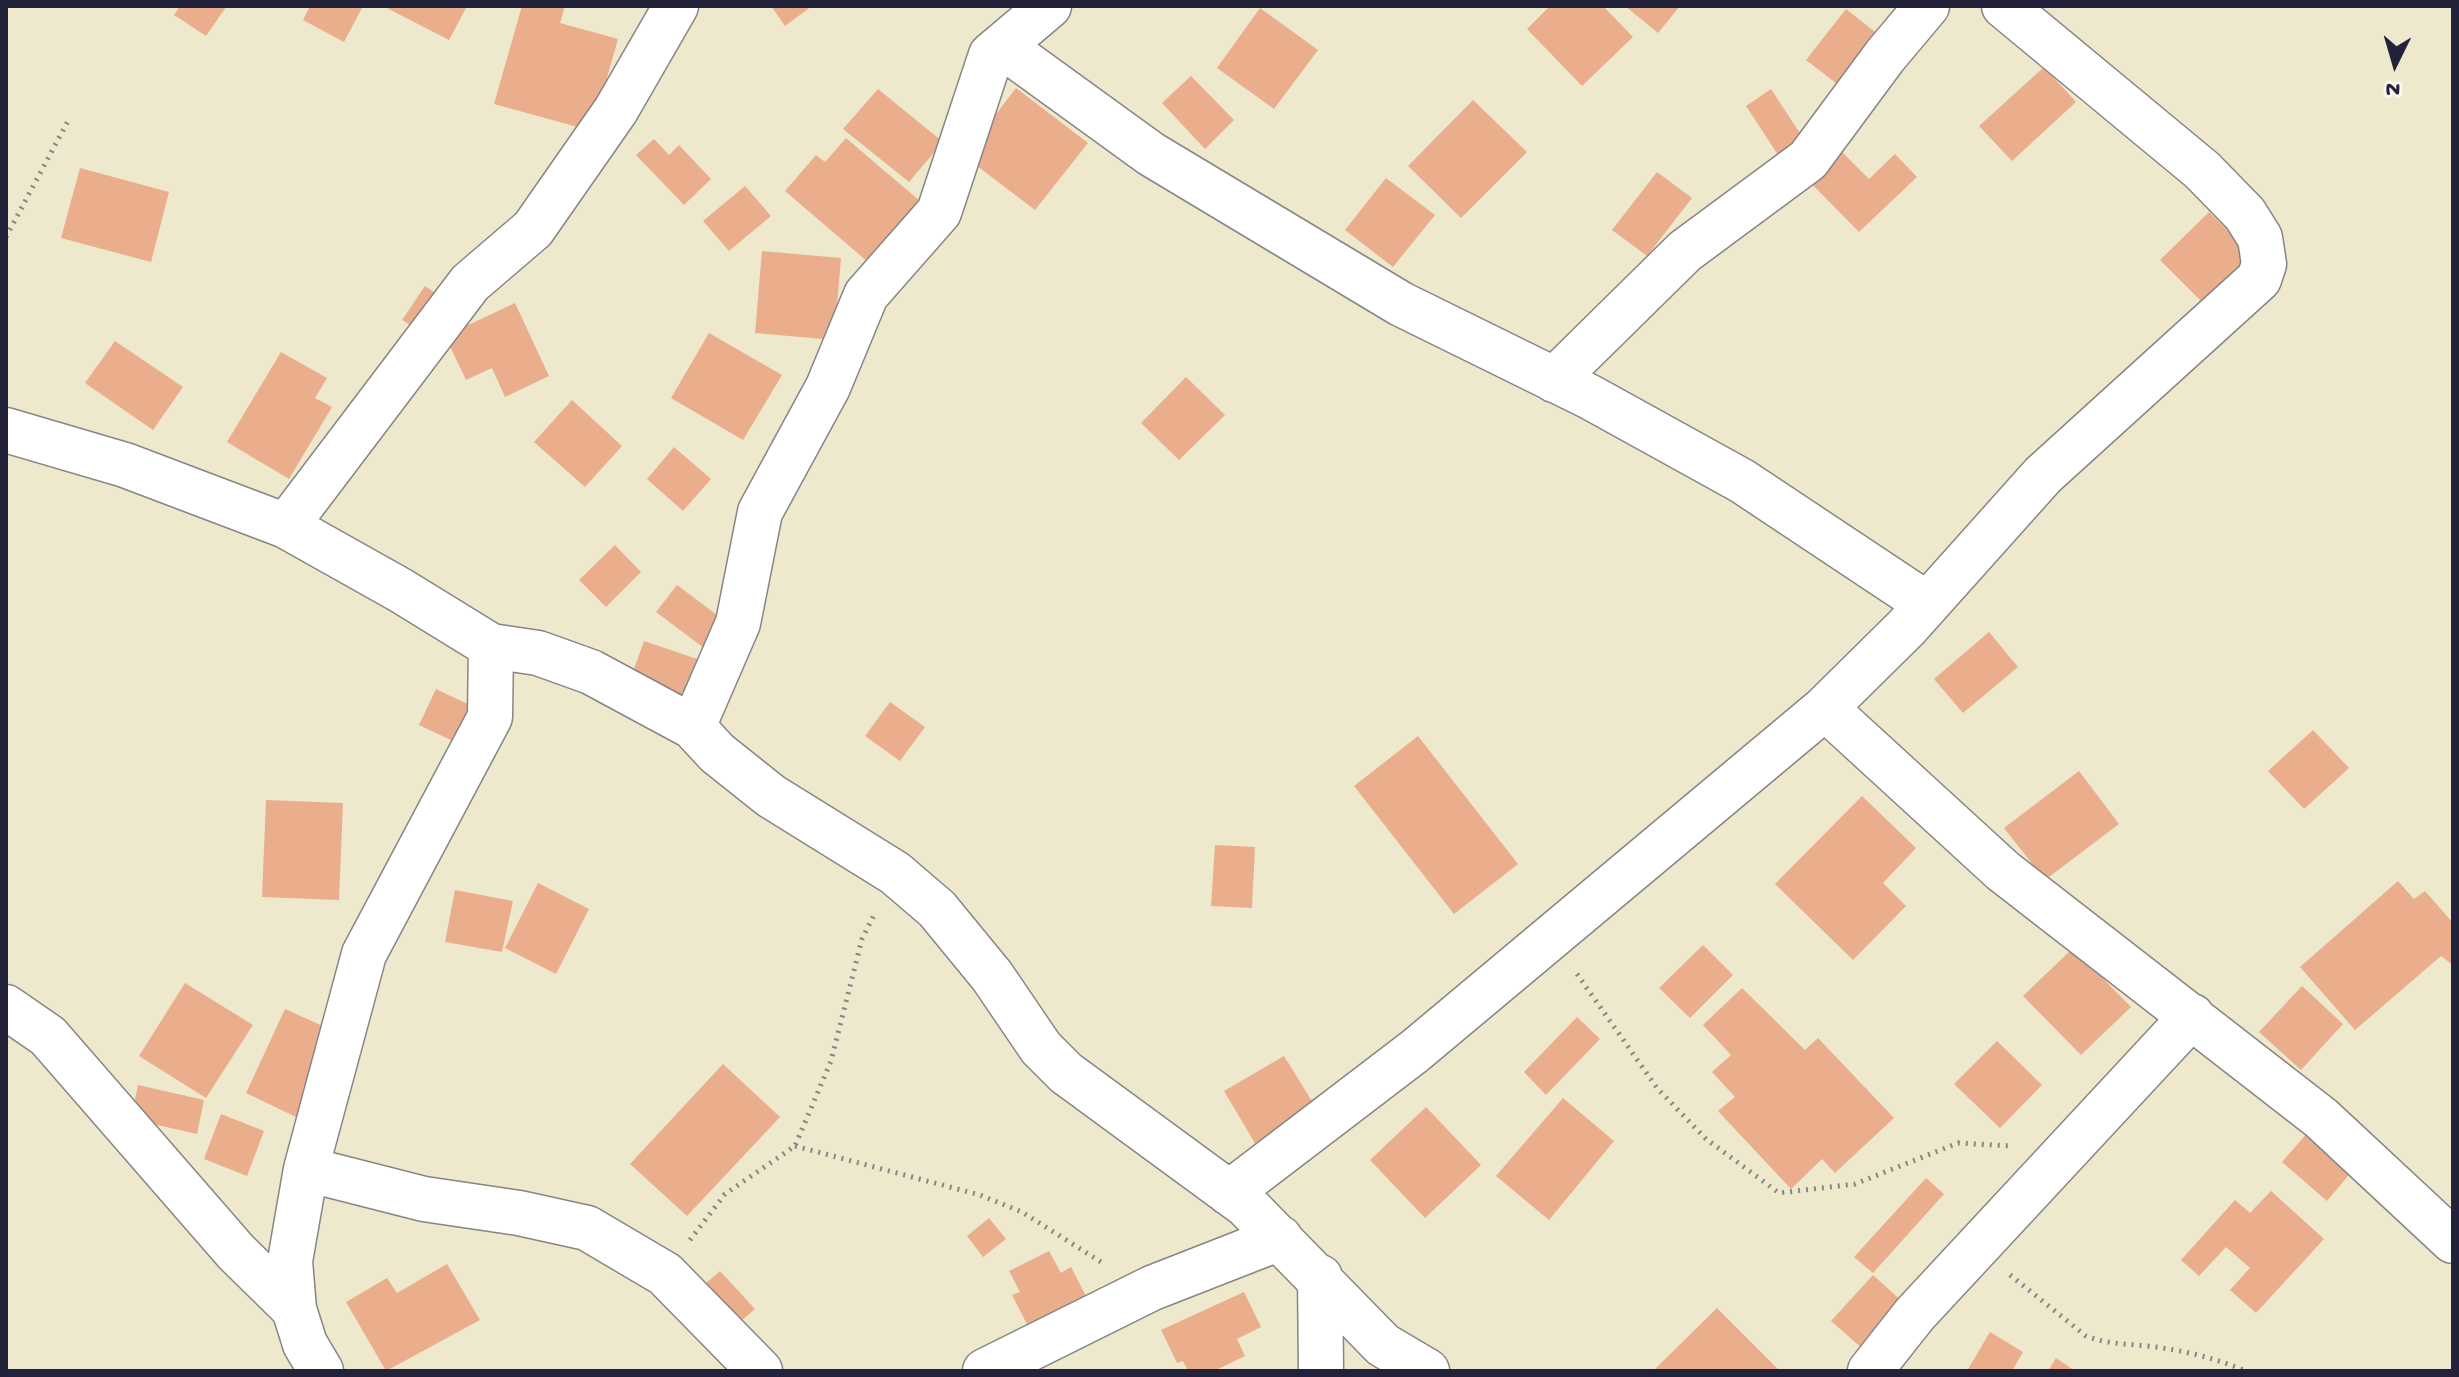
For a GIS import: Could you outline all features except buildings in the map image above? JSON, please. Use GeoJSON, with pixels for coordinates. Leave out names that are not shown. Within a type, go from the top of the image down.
{"type":"FeatureCollection","features":[{"type":"Feature","properties":{"kind":"street"},"geometry":{"type":"LineString","coordinates":[[286,526],[470,283],[533,229],[616,110],[676,6]]}},
{"type":"Feature","properties":{"kind":"street"},"geometry":{"type":"LineString","coordinates":[[693,727],[738,623],[760,512],[828,387],[866,295],[939,212],[991,55],[1049,6]]}},
{"type":"Feature","properties":{"kind":"street"},"geometry":{"type":"LineString","coordinates":[[1554,380],[1685,251],[1808,160],[1885,56],[1927,6]]}},
{"type":"Feature","properties":{"kind":"street"},"geometry":{"type":"LineString","coordinates":[[1229,1193],[1415,1051],[1825,708],[1927,604],[2043,475],[2225,306],[2259,279],[2264,264],[2260,238],[2245,214],[2202,170],[2004,6]]}},
{"type":"Feature","properties":{"kind":"street"},"geometry":{"type":"LineString","coordinates":[[1002,46],[1151,154],[1401,304],[1554,380],[1742,481],[1927,604]]}},
{"type":"Feature","properties":{"kind":"street"},"geometry":{"type":"LineString","coordinates":[[6,430],[125,465],[286,526],[491,646],[538,653],[591,672],[693,727],[717,753],[771,796],[895,873],[937,909],[1041,1048],[1066,1073],[1229,1193],[1320,1277],[1383,1345],[1427,1371]]}},
{"type":"Feature","properties":{"kind":"street"},"geometry":{"type":"LineString","coordinates":[[321,1371],[305,1344],[294,1309],[290,1261],[306,1169],[364,954],[490,717],[491,646]]}},
{"type":"Feature","properties":{"kind":"street"},"geometry":{"type":"LineString","coordinates":[[1825,708],[2003,871],[2321,1118],[2453,1241]]}},
{"type":"Feature","properties":{"kind":"street"},"geometry":{"type":"LineString","coordinates":[[6,1007],[48,1036],[236,1252],[294,1309]]}},
{"type":"Feature","properties":{"kind":"street"},"geometry":{"type":"LineString","coordinates":[[1870,1371],[1915,1314],[2192,1016]]}},
{"type":"Feature","properties":{"kind":"street"},"geometry":{"type":"LineString","coordinates":[[306,1169],[424,1199],[519,1213],[587,1228],[665,1274],[760,1371]]}},
{"type":"Feature","properties":{"kind":"street"},"geometry":{"type":"LineString","coordinates":[[985,1371],[1152,1288],[1280,1238]]}},
{"type":"Feature","properties":{"kind":"street"},"geometry":{"type":"LineString","coordinates":[[1320,1277],[1321,1371]]}},
{"type":"Feature","properties":{"kind":"path"},"geometry":{"type":"LineString","coordinates":[[6,237],[69,119]]}},
{"type":"Feature","properties":{"kind":"path"},"geometry":{"type":"LineString","coordinates":[[665,1274],[725,1194],[795,1146],[831,1061],[862,939],[895,873]]}},
{"type":"Feature","properties":{"kind":"path"},"geometry":{"type":"LineString","coordinates":[[1552,938],[1657,1088],[1706,1139],[1779,1193],[1855,1184],[1958,1143],[2068,1149]]}},
{"type":"Feature","properties":{"kind":"path"},"geometry":{"type":"LineString","coordinates":[[795,1146],[980,1195],[1022,1212],[1076,1249],[1152,1288]]}},
{"type":"Feature","properties":{"kind":"path"},"geometry":{"type":"LineString","coordinates":[[1978,1246],[2046,1307],[2086,1336],[2101,1342],[2151,1346],[2215,1358],[2246,1371]]}}]}
